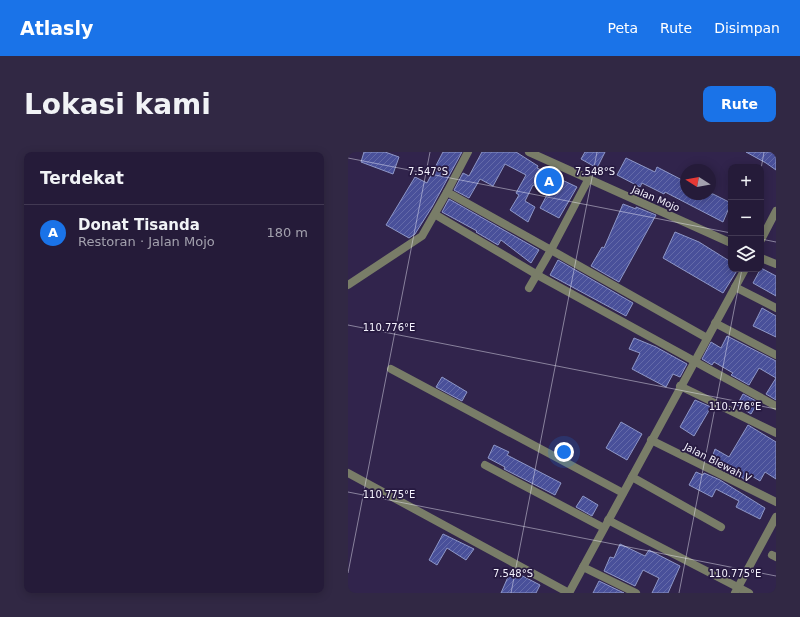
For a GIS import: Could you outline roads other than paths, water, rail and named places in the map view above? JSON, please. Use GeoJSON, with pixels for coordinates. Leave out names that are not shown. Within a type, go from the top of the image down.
{"type":"FeatureCollection","features":[{"type":"Feature","properties":{"kind":"street"},"geometry":{"type":"LineString","coordinates":[[348,285],[417,240],[426,231],[436,215],[468,152]]}},
{"type":"Feature","properties":{"kind":"street","name":"Jalan Mojo"},"geometry":{"type":"LineString","coordinates":[[529,152],[588,180],[676,217],[728,242]]}},
{"type":"Feature","properties":{"kind":"street"},"geometry":{"type":"LineString","coordinates":[[529,288],[588,180]]}},
{"type":"Feature","properties":{"kind":"street"},"geometry":{"type":"LineString","coordinates":[[447,192],[707,338]]}},
{"type":"Feature","properties":{"kind":"street"},"geometry":{"type":"LineString","coordinates":[[763,236],[776,212]]}},
{"type":"Feature","properties":{"kind":"street"},"geometry":{"type":"LineString","coordinates":[[436,215],[537,274],[776,406]]}},
{"type":"Feature","properties":{"kind":"street"},"geometry":{"type":"LineString","coordinates":[[764,259],[776,264]]}},
{"type":"Feature","properties":{"kind":"street"},"geometry":{"type":"LineString","coordinates":[[348,473],[569,593],[680,386],[743,272]]}},
{"type":"Feature","properties":{"kind":"street"},"geometry":{"type":"LineString","coordinates":[[735,287],[776,308]]}},
{"type":"Feature","properties":{"kind":"street"},"geometry":{"type":"LineString","coordinates":[[715,323],[776,355]]}},
{"type":"Feature","properties":{"kind":"street"},"geometry":{"type":"LineString","coordinates":[[391,369],[622,493]]}},
{"type":"Feature","properties":{"kind":"street"},"geometry":{"type":"LineString","coordinates":[[680,386],[776,433]]}},
{"type":"Feature","properties":{"kind":"street","name":"Jalan Blewah V"},"geometry":{"type":"LineString","coordinates":[[651,440],[776,502]]}},
{"type":"Feature","properties":{"kind":"street"},"geometry":{"type":"LineString","coordinates":[[485,465],[736,590],[749,593]]}},
{"type":"Feature","properties":{"kind":"street"},"geometry":{"type":"LineString","coordinates":[[632,477],[722,527]]}},
{"type":"Feature","properties":{"kind":"street"},"geometry":{"type":"LineString","coordinates":[[736,590],[776,517]]}},
{"type":"Feature","properties":{"kind":"street"},"geometry":{"type":"LineString","coordinates":[[583,567],[636,593]]}},
{"type":"Feature","properties":{"kind":"place","name":"Donat Tisanda"},"geometry":{"type":"Point","coordinates":[549,181]}}]}
